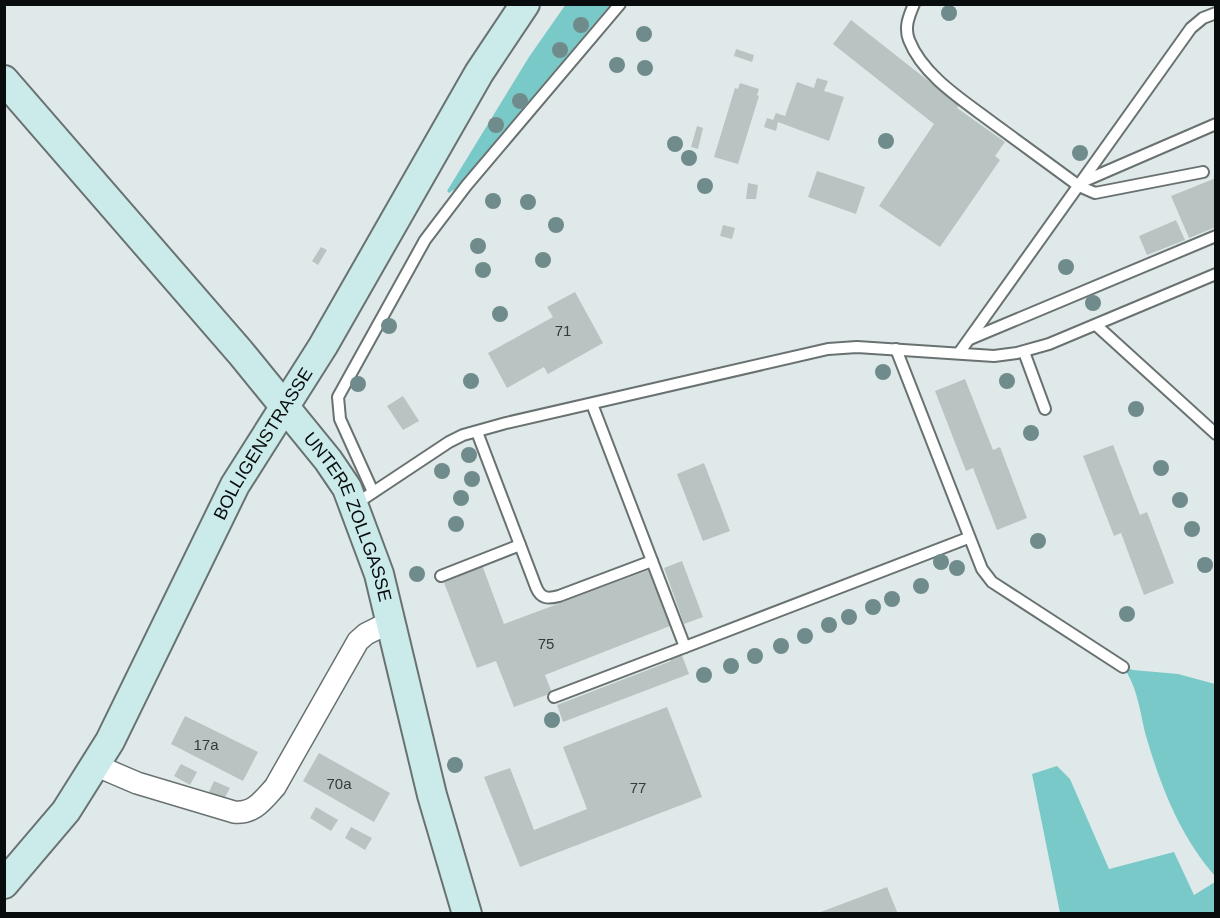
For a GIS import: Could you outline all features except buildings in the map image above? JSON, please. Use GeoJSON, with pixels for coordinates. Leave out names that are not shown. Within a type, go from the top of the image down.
{"type":"FeatureCollection","features":[{"type":"Feature","properties":{"kind":"main road","name":"BOLLIGENSTRASSE"},"geometry":{"type":"LineString","coordinates":[[4,884],[66,810],[110,741],[143,677],[227,499],[323,345],[479,73],[525,4]]}},
{"type":"Feature","properties":{"kind":"main road","name":"UNTERE ZOLLGASSE"},"geometry":{"type":"LineString","coordinates":[[4,80],[227,336],[339,473],[364,499],[390,622],[432,795],[468,914]]}},
{"type":"Feature","properties":{"kind":"street"},"geometry":{"type":"LineString","coordinates":[[95,765],[137,783],[234,812],[244,813],[256,808],[275,787],[358,641],[366,634],[390,622]]}},
{"type":"Feature","properties":{"kind":"lane"},"geometry":{"type":"LineString","coordinates":[[620,4],[466,186],[425,240],[338,397],[340,418],[364,499],[449,442],[477,432],[828,349],[857,347],[994,356],[1024,352],[1096,325],[1215,274]]}},
{"type":"Feature","properties":{"kind":"lane"},"geometry":{"type":"LineString","coordinates":[[914,4],[907,24],[908,38],[925,65],[969,105],[1095,193],[1203,172]]}},
{"type":"Feature","properties":{"kind":"lane"},"geometry":{"type":"LineString","coordinates":[[959,353],[1191,28],[1203,18],[1215,13]]}},
{"type":"Feature","properties":{"kind":"lane"},"geometry":{"type":"LineString","coordinates":[[1080,184],[1215,124]]}},
{"type":"Feature","properties":{"kind":"lane"},"geometry":{"type":"LineString","coordinates":[[970,339],[1215,236]]}},
{"type":"Feature","properties":{"kind":"lane"},"geometry":{"type":"LineString","coordinates":[[1096,325],[1215,434]]}},
{"type":"Feature","properties":{"kind":"lane"},"geometry":{"type":"LineString","coordinates":[[896,350],[982,569],[992,582],[1123,667]]}},
{"type":"Feature","properties":{"kind":"lane"},"geometry":{"type":"LineString","coordinates":[[1024,352],[1045,409]]}},
{"type":"Feature","properties":{"kind":"lane"},"geometry":{"type":"LineString","coordinates":[[592,404],[685,647]]}},
{"type":"Feature","properties":{"kind":"lane"},"geometry":{"type":"LineString","coordinates":[[477,432],[538,591],[543,597],[549,599],[652,561]]}},
{"type":"Feature","properties":{"kind":"lane"},"geometry":{"type":"LineString","coordinates":[[554,697],[968,538]]}},
{"type":"Feature","properties":{"kind":"lane"},"geometry":{"type":"LineString","coordinates":[[441,576],[520,545]]}},
{"type":"Feature","properties":{"kind":"shaded area"},"geometry":{"type":"Polygon","coordinates":[[[566,4],[610,5],[455,189],[449,193],[447,191],[529,57],[566,4]]]}},
{"type":"Feature","properties":{"kind":"shaded area"},"geometry":{"type":"Polygon","coordinates":[[[1123,667],[1178,674],[1215,684],[1215,876],[1182,828],[1165,792],[1146,736],[1135,692],[1123,667]]]}},
{"type":"Feature","properties":{"kind":"shaded area"},"geometry":{"type":"Polygon","coordinates":[[[1057,766],[1070,779],[1109,869],[1174,852],[1194,895],[1215,882],[1215,913],[1060,913],[1032,774],[1057,766]]]}}]}
